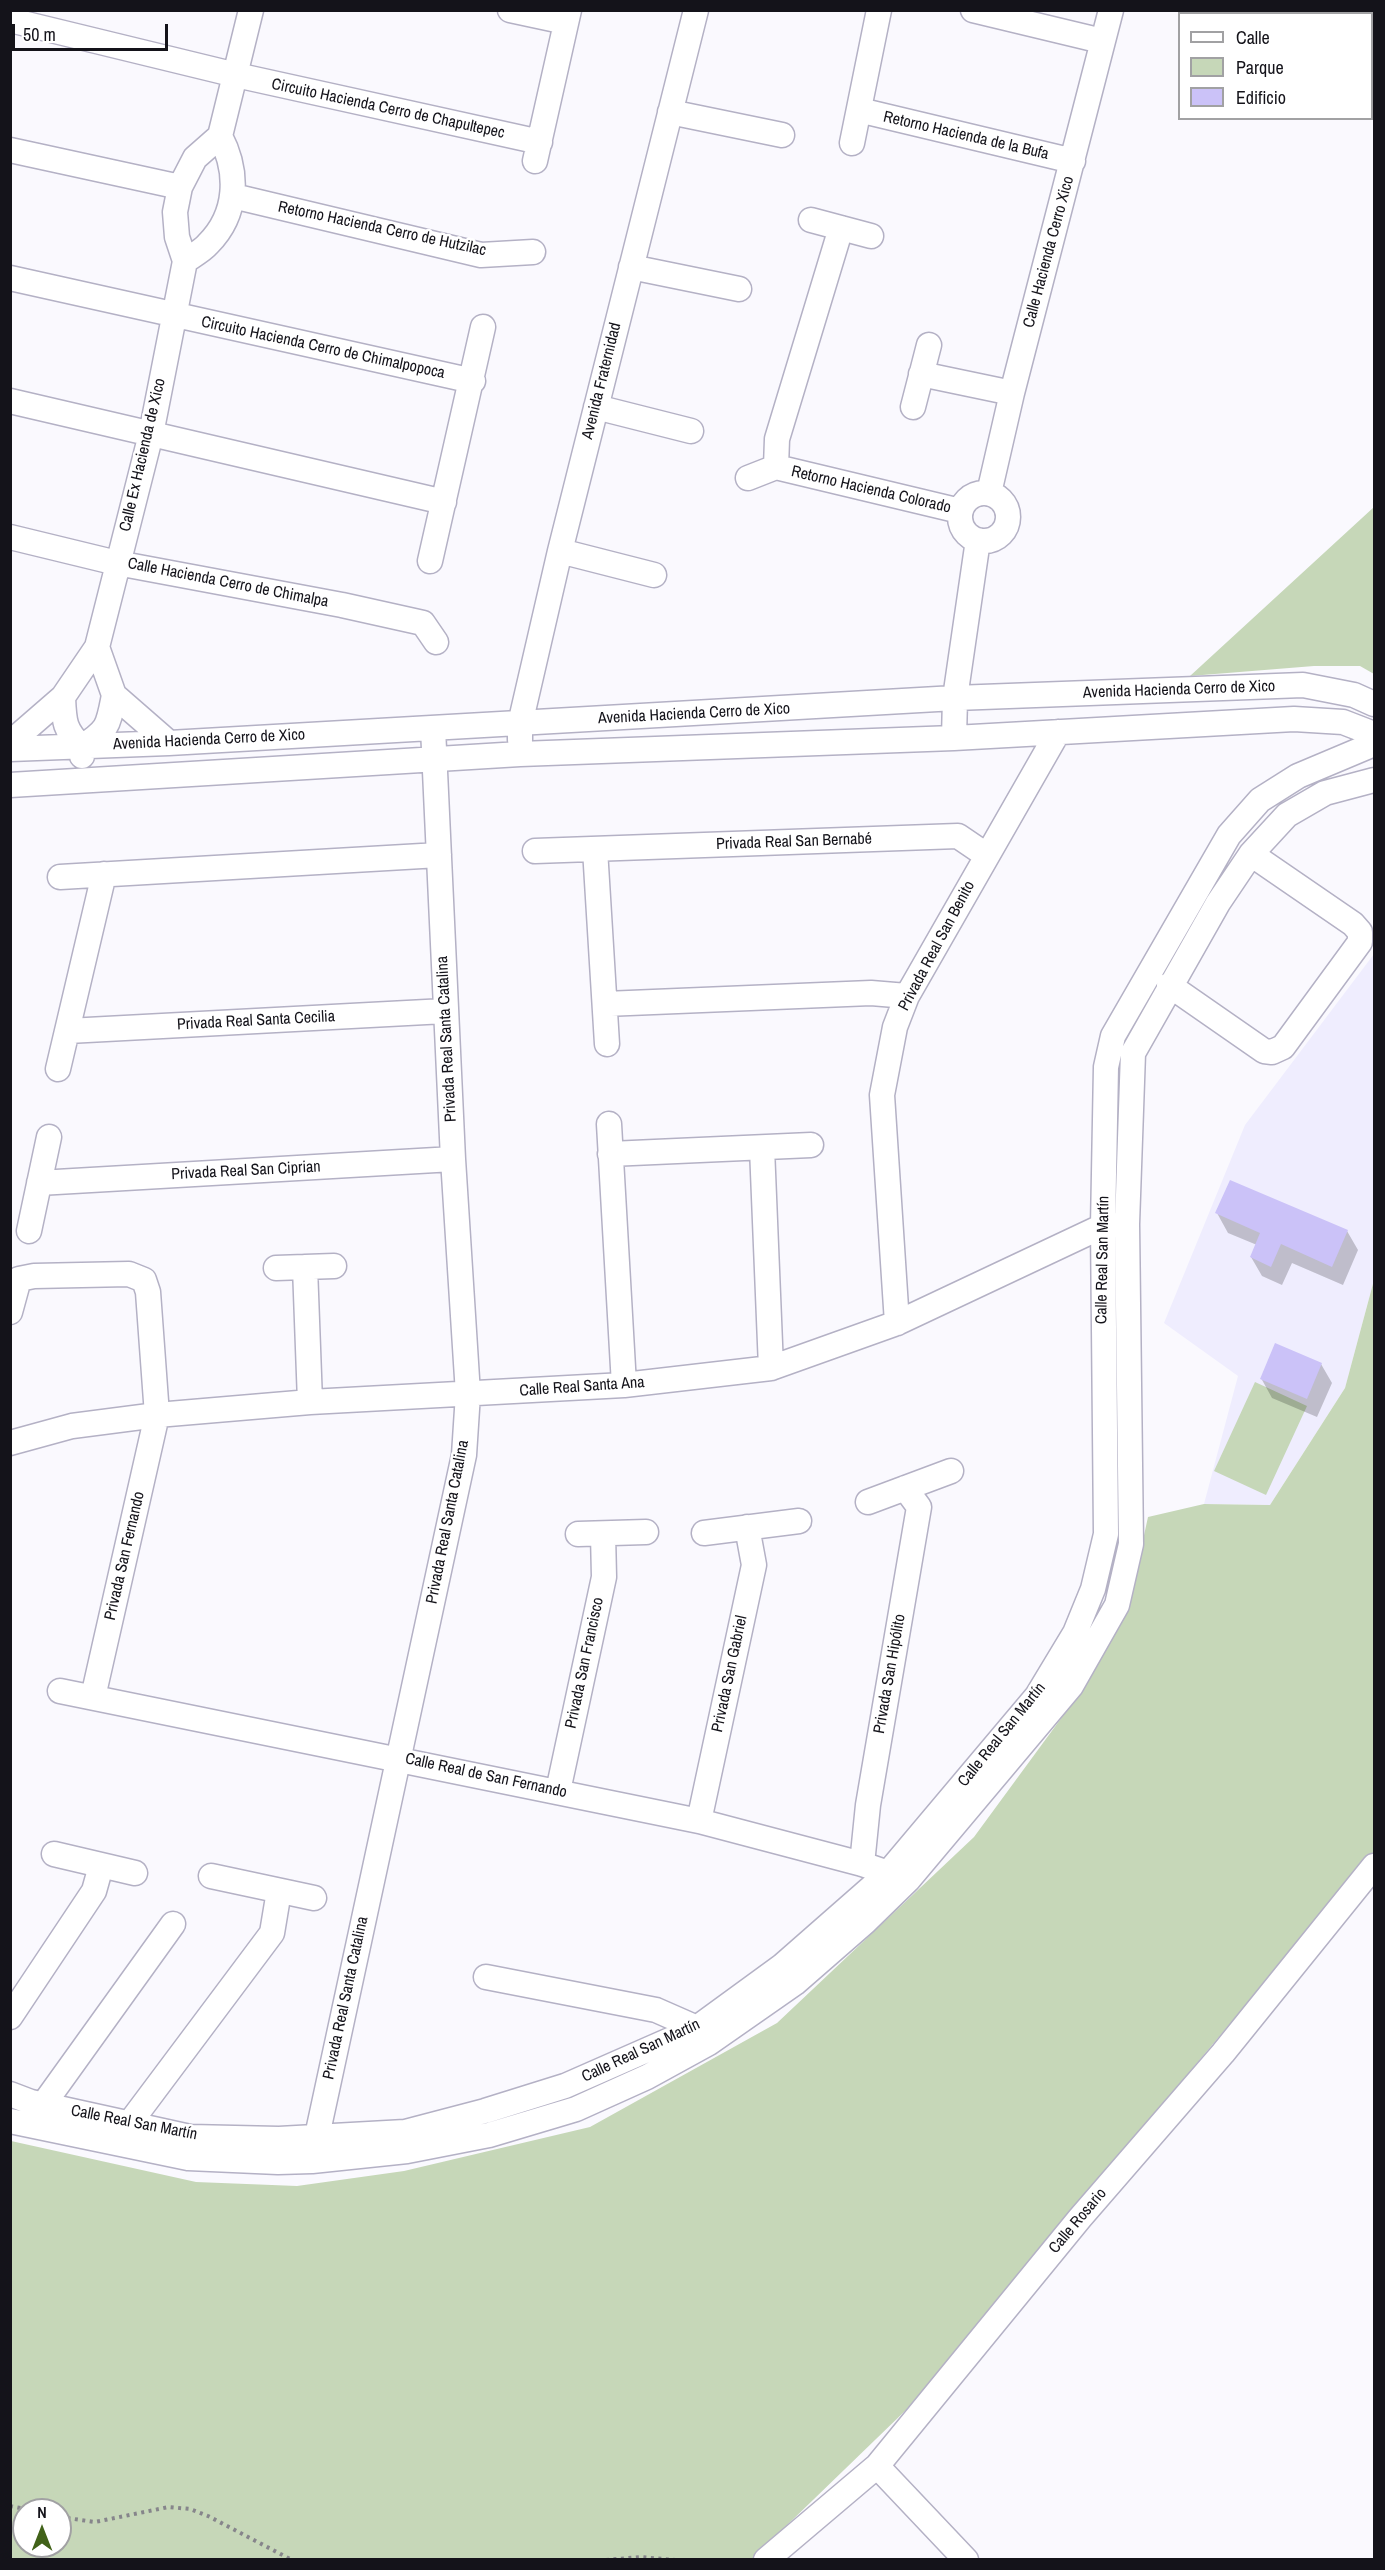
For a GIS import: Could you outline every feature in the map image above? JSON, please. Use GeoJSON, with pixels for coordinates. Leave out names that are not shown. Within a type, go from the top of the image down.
{"type":"FeatureCollection","features":[{"type":"Feature","properties":{"kind":"street"},"geometry":{"type":"LineString","coordinates":[[185,261],[208,244],[224,222],[232,196],[232,165],[220,136],[251,10]]}},
{"type":"Feature","properties":{"kind":"street"},"geometry":{"type":"LineString","coordinates":[[510,10],[568,16]]}},
{"type":"Feature","properties":{"kind":"street","name":"Avenida Fraternidad"},"geometry":{"type":"LineString","coordinates":[[520,754],[520,724],[560,551],[696,10]]}},
{"type":"Feature","properties":{"kind":"street"},"geometry":{"type":"LineString","coordinates":[[852,143],[879,10]]}},
{"type":"Feature","properties":{"kind":"street"},"geometry":{"type":"LineString","coordinates":[[974,10],[1102,41]]}},
{"type":"Feature","properties":{"kind":"street","name":"Calle Hacienda Cerro Xico"},"geometry":{"type":"LineString","coordinates":[[989,493],[1012,393],[1111,10]]}},
{"type":"Feature","properties":{"kind":"street","name":"Circuito Hacienda Cerro de Chapultepec"},"geometry":{"type":"LineString","coordinates":[[10,20],[537,152],[568,16]]}},
{"type":"Feature","properties":{"kind":"street","name":"Retorno Hacienda de la Bufa"},"geometry":{"type":"LineString","coordinates":[[859,110],[1072,161]]}},
{"type":"Feature","properties":{"kind":"street"},"geometry":{"type":"LineString","coordinates":[[670,112],[782,135]]}},
{"type":"Feature","properties":{"kind":"street","name":"Calle Ex Hacienda de Xico"},"geometry":{"type":"LineString","coordinates":[[10,743],[63,697],[98,647],[117,563],[151,434],[185,261],[176,229],[175,212],[180,187],[195,158],[220,136]]}},
{"type":"Feature","properties":{"kind":"street"},"geometry":{"type":"LineString","coordinates":[[10,150],[180,187]]}},
{"type":"Feature","properties":{"kind":"street","name":"Retorno Hacienda Cerro de Hutzilac"},"geometry":{"type":"LineString","coordinates":[[232,196],[481,255],[533,252]]}},
{"type":"Feature","properties":{"kind":"street"},"geometry":{"type":"LineString","coordinates":[[811,220],[871,236]]}},
{"type":"Feature","properties":{"kind":"street"},"geometry":{"type":"LineString","coordinates":[[776,467],[777,439],[841,228]]}},
{"type":"Feature","properties":{"kind":"street"},"geometry":{"type":"LineString","coordinates":[[631,267],[739,289]]}},
{"type":"Feature","properties":{"kind":"street","name":"Circuito Hacienda Cerro de Chimalpopoca"},"geometry":{"type":"LineString","coordinates":[[10,278],[473,381]]}},
{"type":"Feature","properties":{"kind":"street"},"geometry":{"type":"LineString","coordinates":[[430,561],[473,381],[483,327]]}},
{"type":"Feature","properties":{"kind":"street"},"geometry":{"type":"LineString","coordinates":[[913,406],[929,345]]}},
{"type":"Feature","properties":{"kind":"street"},"geometry":{"type":"LineString","coordinates":[[921,374],[1012,393]]}},
{"type":"Feature","properties":{"kind":"street"},"geometry":{"type":"LineString","coordinates":[[10,401],[444,502]]}},
{"type":"Feature","properties":{"kind":"street"},"geometry":{"type":"LineString","coordinates":[[596,406],[691,431]]}},
{"type":"Feature","properties":{"kind":"street","name":"Retorno Hacienda Colorado"},"geometry":{"type":"LineString","coordinates":[[748,478],[776,467],[960,511]]}},
{"type":"Feature","properties":{"kind":"street"},"geometry":{"type":"LineString","coordinates":[[989,493],[998,497],[1004,504],[1007,522],[1003,531],[996,537],[978,540],[969,536],[963,529],[960,511],[971,496],[989,493]]}},
{"type":"Feature","properties":{"kind":"street","name":"Calle Hacienda Cerro de Chimalpa"},"geometry":{"type":"LineString","coordinates":[[10,537],[117,563],[342,605],[423,623],[436,642]]}},
{"type":"Feature","properties":{"kind":"street"},"geometry":{"type":"LineString","coordinates":[[954,738],[955,698],[978,540]]}},
{"type":"Feature","properties":{"kind":"street"},"geometry":{"type":"LineString","coordinates":[[560,551],[654,575]]}},
{"type":"Feature","properties":{"kind":"street"},"geometry":{"type":"LineString","coordinates":[[82,747],[99,736],[109,724],[114,695],[98,647]]}},
{"type":"Feature","properties":{"kind":"street","name":"Avenida Hacienda Cerro de Xico"},"geometry":{"type":"LineString","coordinates":[[10,749],[169,743],[955,698],[1303,685],[1354,694],[1374,704]]}},
{"type":"Feature","properties":{"kind":"street"},"geometry":{"type":"LineString","coordinates":[[114,695],[169,743]]}},
{"type":"Feature","properties":{"kind":"street"},"geometry":{"type":"LineString","coordinates":[[63,697],[64,722],[69,735],[82,747],[84,779]]}},
{"type":"Feature","properties":{"kind":"street","name":"Avenida Hacienda Cerro de Xico"},"geometry":{"type":"LineString","coordinates":[[10,785],[520,754],[954,738],[1294,719],[1342,722],[1374,734]]}},
{"type":"Feature","properties":{"kind":"street","name":"Privada Real Santa Catalina"},"geometry":{"type":"LineString","coordinates":[[312,2161],[464,1455],[468,1394],[445,1011],[432,728]]}},
{"type":"Feature","properties":{"kind":"street","name":"Privada Real San Benito"},"geometry":{"type":"LineString","coordinates":[[897,1323],[882,1095],[895,1027],[907,996],[1058,732]]}},
{"type":"Feature","properties":{"kind":"street","name":"Calle Real San Martín"},"geometry":{"type":"LineString","coordinates":[[10,2121],[188,2158],[312,2161],[407,2151],[489,2134],[576,2109],[646,2077],[709,2043],[795,1983],[865,1922],[898,1877],[1071,1686],[1117,1605],[1131,1544],[1106,1067],[1113,1036],[1229,836],[1260,800],[1298,776],[1374,744]]}},
{"type":"Feature","properties":{"kind":"street","name":"Calle Real San Martín"},"geometry":{"type":"LineString","coordinates":[[1115,1225],[1133,1053],[1169,985],[1218,903],[1251,854],[1287,815],[1325,793],[1374,780]]}},
{"type":"Feature","properties":{"kind":"street","name":"Privada Real San Bernabé"},"geometry":{"type":"LineString","coordinates":[[535,851],[958,836],[986,855]]}},
{"type":"Feature","properties":{"kind":"street"},"geometry":{"type":"LineString","coordinates":[[596,849],[607,1044]]}},
{"type":"Feature","properties":{"kind":"street"},"geometry":{"type":"LineString","coordinates":[[1169,985],[1264,1051],[1272,1052],[1283,1047],[1360,942],[1360,932],[1353,924],[1251,854]]}},
{"type":"Feature","properties":{"kind":"street"},"geometry":{"type":"LineString","coordinates":[[60,877],[439,855]]}},
{"type":"Feature","properties":{"kind":"street"},"geometry":{"type":"LineString","coordinates":[[58,1070],[104,874]]}},
{"type":"Feature","properties":{"kind":"street"},"geometry":{"type":"LineString","coordinates":[[605,1004],[871,993],[907,996]]}},
{"type":"Feature","properties":{"kind":"street","name":"Privada Real Santa Cecilia"},"geometry":{"type":"LineString","coordinates":[[68,1030],[445,1011]]}},
{"type":"Feature","properties":{"kind":"street"},"geometry":{"type":"LineString","coordinates":[[609,1124],[624,1385]]}},
{"type":"Feature","properties":{"kind":"street"},"geometry":{"type":"LineString","coordinates":[[29,1231],[49,1137]]}},
{"type":"Feature","properties":{"kind":"street"},"geometry":{"type":"LineString","coordinates":[[610,1154],[812,1145]]}},
{"type":"Feature","properties":{"kind":"street"},"geometry":{"type":"LineString","coordinates":[[762,1148],[771,1368]]}},
{"type":"Feature","properties":{"kind":"street","name":"Privada Real San Ciprian"},"geometry":{"type":"LineString","coordinates":[[39,1183],[453,1159]]}},
{"type":"Feature","properties":{"kind":"street","name":"Calle Real Santa Ana"},"geometry":{"type":"LineString","coordinates":[[10,1443],[72,1426],[157,1415],[310,1402],[624,1385],[771,1368],[897,1323],[1115,1225]]}},
{"type":"Feature","properties":{"kind":"street"},"geometry":{"type":"LineString","coordinates":[[276,1268],[334,1266]]}},
{"type":"Feature","properties":{"kind":"street"},"geometry":{"type":"LineString","coordinates":[[305,1267],[310,1402]]}},
{"type":"Feature","properties":{"kind":"street","name":"Privada San Fernando"},"geometry":{"type":"LineString","coordinates":[[10,1312],[19,1279],[34,1275],[129,1274],[144,1280],[148,1292],[157,1415],[93,1697]]}},
{"type":"Feature","properties":{"kind":"street"},"geometry":{"type":"LineString","coordinates":[[868,1502],[951,1471]]}},
{"type":"Feature","properties":{"kind":"street","name":"Privada San Hipólito"},"geometry":{"type":"LineString","coordinates":[[862,1864],[868,1805],[919,1507],[905,1488]]}},
{"type":"Feature","properties":{"kind":"street"},"geometry":{"type":"LineString","coordinates":[[704,1533],[799,1521]]}},
{"type":"Feature","properties":{"kind":"street","name":"Privada San Gabriel"},"geometry":{"type":"LineString","coordinates":[[699,1821],[753,1565],[747,1527]]}},
{"type":"Feature","properties":{"kind":"street"},"geometry":{"type":"LineString","coordinates":[[578,1534],[646,1532]]}},
{"type":"Feature","properties":{"kind":"street","name":"Privada San Francisco"},"geometry":{"type":"LineString","coordinates":[[558,1791],[604,1577],[603,1534]]}},
{"type":"Feature","properties":{"kind":"street","name":"Calle Real de San Fernando"},"geometry":{"type":"LineString","coordinates":[[60,1691],[399,1758],[699,1821],[862,1864],[898,1877]]}},
{"type":"Feature","properties":{"kind":"street"},"geometry":{"type":"LineString","coordinates":[[54,1854],[135,1873]]}},
{"type":"Feature","properties":{"kind":"street"},"geometry":{"type":"LineString","coordinates":[[10,2017],[94,1891],[101,1866]]}},
{"type":"Feature","properties":{"kind":"street","name":"Calle Rosario"},"geometry":{"type":"LineString","coordinates":[[766,2559],[877,2466],[1080,2218],[1223,2053],[1374,1866]]}},
{"type":"Feature","properties":{"kind":"street"},"geometry":{"type":"LineString","coordinates":[[211,1876],[314,1899]]}},
{"type":"Feature","properties":{"kind":"street","name":"Calle Real San Martín"},"geometry":{"type":"LineString","coordinates":[[10,2094],[43,2104],[190,2137],[279,2139],[405,2132],[485,2111],[565,2086],[697,2028],[898,1877]]}},
{"type":"Feature","properties":{"kind":"street"},"geometry":{"type":"LineString","coordinates":[[129,2124],[272,1933],[279,1891]]}},
{"type":"Feature","properties":{"kind":"street"},"geometry":{"type":"LineString","coordinates":[[43,2104],[173,1924]]}},
{"type":"Feature","properties":{"kind":"street"},"geometry":{"type":"LineString","coordinates":[[486,1977],[656,2010],[697,2028]]}},
{"type":"Feature","properties":{"kind":"street"},"geometry":{"type":"LineString","coordinates":[[877,2466],[966,2559]]}},
{"type":"Feature","properties":{"kind":"path"},"geometry":{"type":"LineString","coordinates":[[72,2519],[95,2523],[169,2507],[190,2509],[292,2559]]}},
{"type":"Feature","properties":{"kind":"path"},"geometry":{"type":"LineString","coordinates":[[606,2559],[641,2557],[675,2559]]}},
{"type":"Feature","properties":{"kind":"shaded area"},"geometry":{"type":"Polygon","coordinates":[[[1374,954],[1374,1280],[1345,1388],[1270,1505],[1204,1504],[1238,1376],[1164,1323],[1245,1125],[1374,954]]]}},
{"type":"Feature","properties":{"kind":"green space"},"geometry":{"type":"Polygon","coordinates":[[[1374,507],[1374,674],[1360,666],[1314,666],[1190,676],[1374,507]]]}},
{"type":"Feature","properties":{"kind":"green space"},"geometry":{"type":"Polygon","coordinates":[[[1374,1280],[1374,1852],[906,2410],[752,2559],[11,2560],[11,2141],[196,2182],[297,2186],[404,2171],[590,2127],[777,2023],[974,1837],[1076,1698],[1128,1608],[1148,1517],[1204,1504],[1270,1505],[1345,1388],[1374,1280]]]}},
{"type":"Feature","properties":{"kind":"green space"},"geometry":{"type":"Polygon","coordinates":[[[1255,1382],[1307,1406],[1266,1495],[1214,1471],[1255,1382]]]}},
{"type":"Feature","properties":{"kind":"building"},"geometry":{"type":"Polygon","coordinates":[[[1230,1180],[1348,1230],[1332,1267],[1281,1244],[1271,1267],[1250,1257],[1260,1233],[1215,1213],[1230,1180]]]}},
{"type":"Feature","properties":{"kind":"building"},"geometry":{"type":"Polygon","coordinates":[[[1275,1343],[1322,1363],[1307,1399],[1260,1379],[1275,1343]]]}}]}
